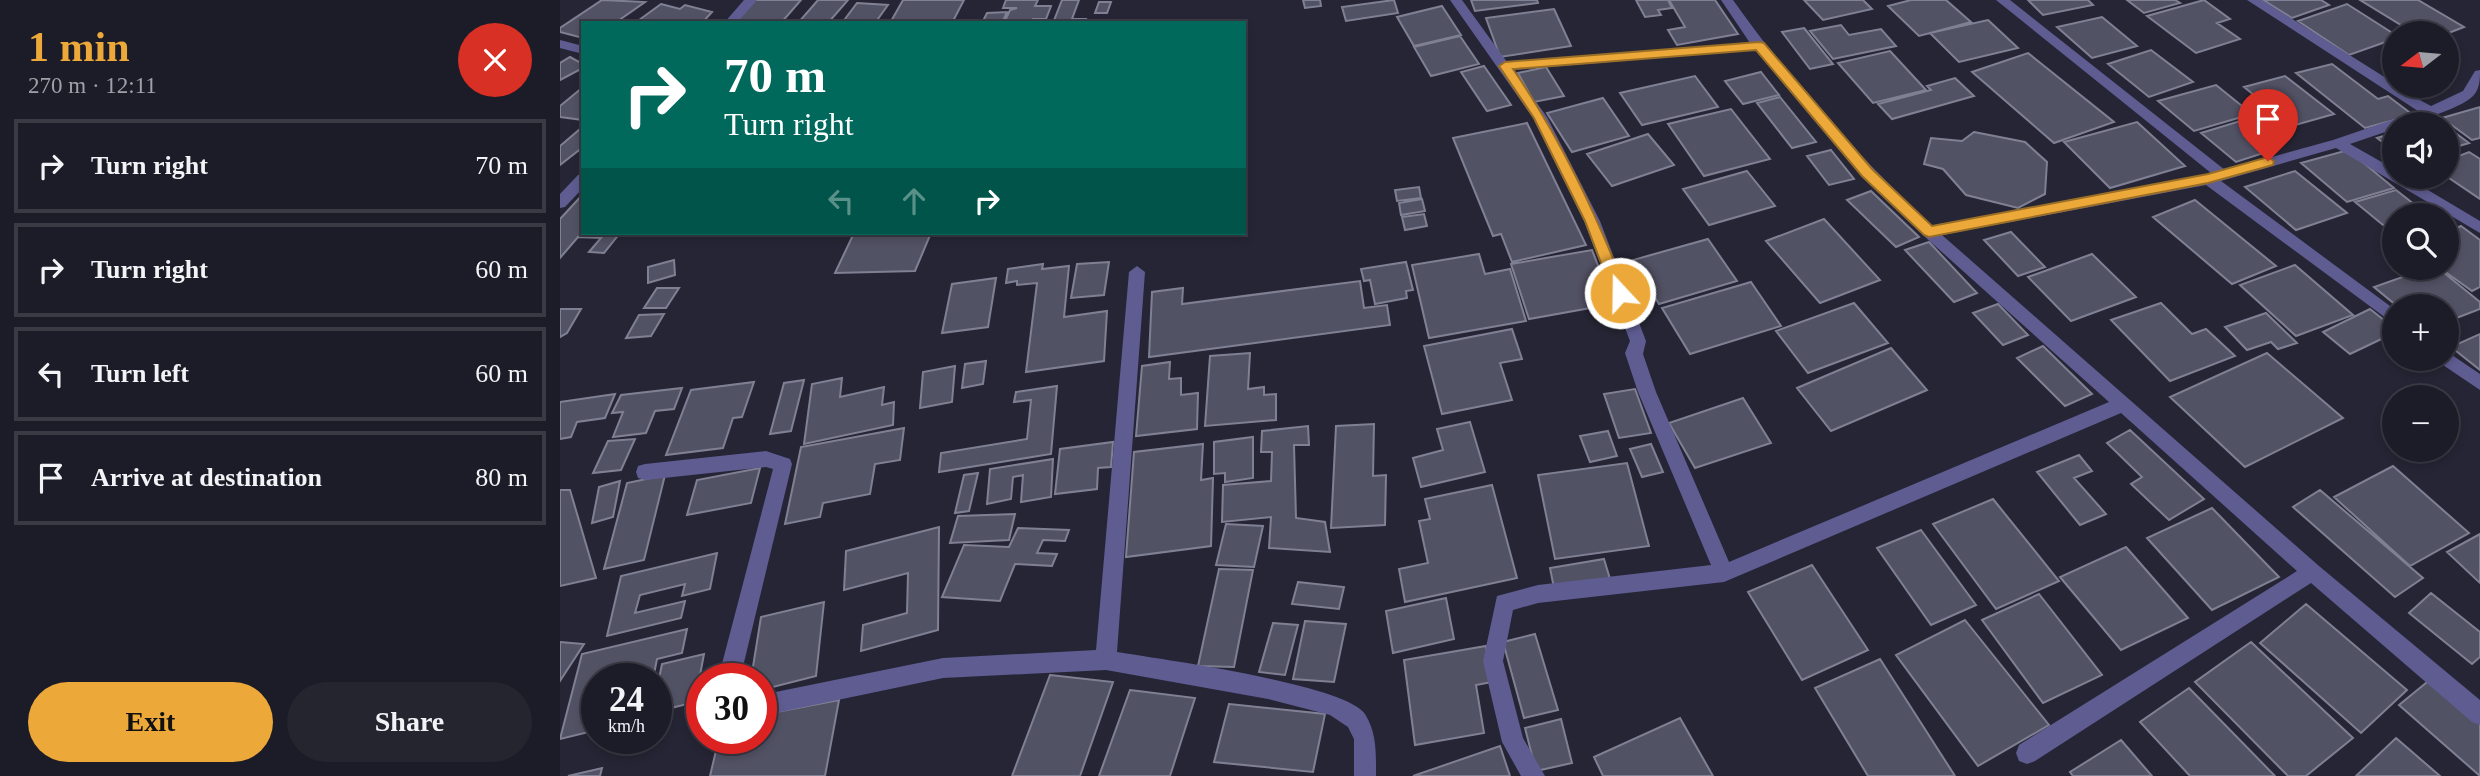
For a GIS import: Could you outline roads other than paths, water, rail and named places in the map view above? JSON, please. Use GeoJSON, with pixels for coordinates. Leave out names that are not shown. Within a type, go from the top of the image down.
{"type":"FeatureCollection","features":[{"type":"Feature","properties":{"kind":"street"},"geometry":{"type":"LineString","coordinates":[[732,21],[751,0]]}},
{"type":"Feature","properties":{"kind":"street"},"geometry":{"type":"LineString","coordinates":[[1456,0],[1540,117],[1592,221],[1638,341],[1638,348],[1633,352],[1647,392],[1724,573]]}},
{"type":"Feature","properties":{"kind":"street"},"geometry":{"type":"LineString","coordinates":[[1727,0],[1759,46],[1867,173],[1929,232],[2312,572],[2480,714]]}},
{"type":"Feature","properties":{"kind":"street"},"geometry":{"type":"LineString","coordinates":[[2002,0],[2215,176],[2382,308]]}},
{"type":"Feature","properties":{"kind":"street"},"geometry":{"type":"LineString","coordinates":[[2253,0],[2430,112],[2474,97],[2480,74]]}},
{"type":"Feature","properties":{"kind":"street"},"geometry":{"type":"LineString","coordinates":[[560,44],[581,49]]}},
{"type":"Feature","properties":{"kind":"street"},"geometry":{"type":"LineString","coordinates":[[1505,66],[1759,46]]}},
{"type":"Feature","properties":{"kind":"street"},"geometry":{"type":"LineString","coordinates":[[1929,232],[2215,176],[2338,143],[2382,128]]}},
{"type":"Feature","properties":{"kind":"street"},"geometry":{"type":"LineString","coordinates":[[2338,143],[2382,170]]}},
{"type":"Feature","properties":{"kind":"street"},"geometry":{"type":"LineString","coordinates":[[560,203],[581,180]]}},
{"type":"Feature","properties":{"kind":"street"},"geometry":{"type":"LineString","coordinates":[[2414,189],[2480,228]]}},
{"type":"Feature","properties":{"kind":"street"},"geometry":{"type":"LineString","coordinates":[[1106,660],[1136,272]]}},
{"type":"Feature","properties":{"kind":"street"},"geometry":{"type":"LineString","coordinates":[[2459,368],[2480,383]]}},
{"type":"Feature","properties":{"kind":"street"},"geometry":{"type":"LineString","coordinates":[[1534,776],[1513,742],[1493,661],[1504,603],[1538,594],[1724,573],[2123,404]]}},
{"type":"Feature","properties":{"kind":"street"},"geometry":{"type":"LineString","coordinates":[[645,472],[766,459],[783,464],[733,663]]}},
{"type":"Feature","properties":{"kind":"street"},"geometry":{"type":"LineString","coordinates":[[2026,752],[2312,572]]}},
{"type":"Feature","properties":{"kind":"street"},"geometry":{"type":"LineString","coordinates":[[777,703],[943,668],[1106,660],[1268,689],[1335,706],[1356,719],[1364,738],[1365,776]]}}]}
